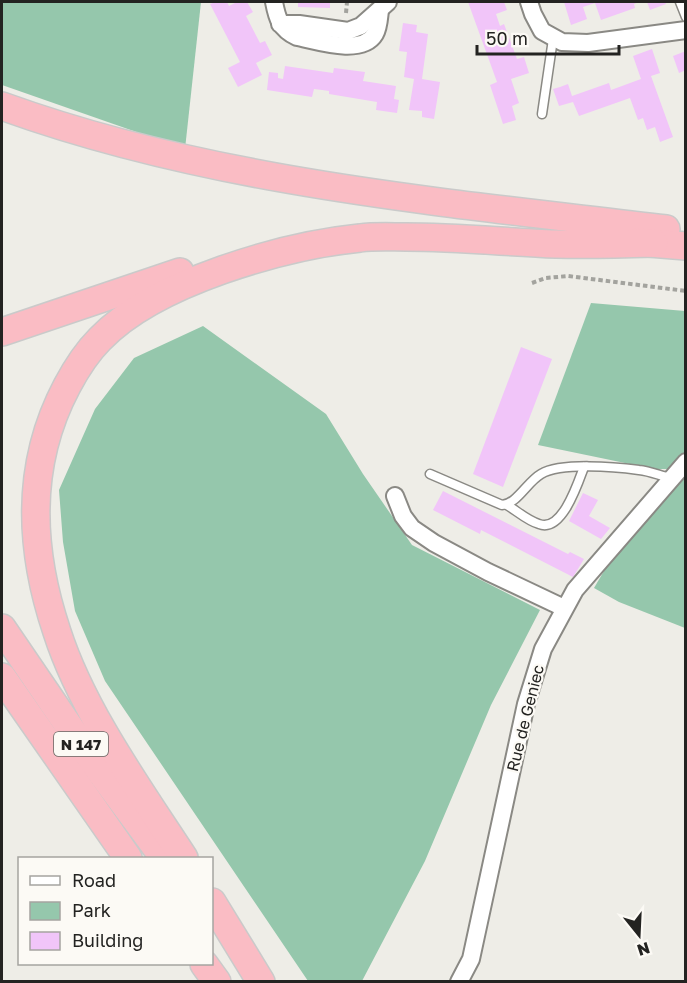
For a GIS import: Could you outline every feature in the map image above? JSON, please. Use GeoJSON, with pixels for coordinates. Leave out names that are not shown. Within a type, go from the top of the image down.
{"type":"FeatureCollection","features":[{"type":"Feature","properties":{"kind":"highway"},"geometry":{"type":"LineString","coordinates":[[2,106],[52,124],[128,146],[302,182],[403,197],[686,231]]}},
{"type":"Feature","properties":{"kind":"highway"},"geometry":{"type":"LineString","coordinates":[[2,332],[263,245],[311,233],[352,227],[407,224],[522,231],[686,246]]}},
{"type":"Feature","properties":{"kind":"highway"},"geometry":{"type":"LineString","coordinates":[[183,857],[123,764],[79,687],[57,634],[43,583],[36,530],[37,473],[44,441],[54,414],[78,366],[100,338],[134,312],[174,289],[235,266],[297,248],[362,237],[450,237],[557,244],[654,243]]}},
{"type":"Feature","properties":{"kind":"highway","name":"N 147"},"geometry":{"type":"LineString","coordinates":[[2,628],[94,763],[163,857]]}},
{"type":"Feature","properties":{"kind":"highway","name":"N 147"},"geometry":{"type":"LineString","coordinates":[[2,677],[127,857]]}},
{"type":"Feature","properties":{"kind":"highway"},"geometry":{"type":"LineString","coordinates":[[213,904],[261,981]]}},
{"type":"Feature","properties":{"kind":"highway"},"geometry":{"type":"LineString","coordinates":[[213,925],[254,981]]}},
{"type":"Feature","properties":{"kind":"highway"},"geometry":{"type":"LineString","coordinates":[[206,965],[218,981]]}},
{"type":"Feature","properties":{"kind":"street"},"geometry":{"type":"LineString","coordinates":[[274,2],[280,24],[348,31],[361,26],[384,6]]}},
{"type":"Feature","properties":{"kind":"street"},"geometry":{"type":"LineString","coordinates":[[529,2],[539,25],[553,39],[562,42],[588,43],[686,30]]}},
{"type":"Feature","properties":{"kind":"street","name":"Rue de Geniec"},"geometry":{"type":"LineString","coordinates":[[459,981],[471,959],[534,676],[543,649],[564,608],[586,576],[685,464]]}},
{"type":"Feature","properties":{"kind":"street"},"geometry":{"type":"LineString","coordinates":[[395,496],[403,516],[412,528],[434,543],[564,608]]}},
{"type":"Feature","properties":{"kind":"lane"},"geometry":{"type":"LineString","coordinates":[[680,2],[686,17]]}},
{"type":"Feature","properties":{"kind":"lane"},"geometry":{"type":"LineString","coordinates":[[542,114],[553,39]]}},
{"type":"Feature","properties":{"kind":"lane"},"geometry":{"type":"LineString","coordinates":[[507,505],[512,503],[527,484],[543,472],[570,467],[641,470],[671,478]]}},
{"type":"Feature","properties":{"kind":"lane"},"geometry":{"type":"LineString","coordinates":[[430,474],[479,496],[507,505],[545,526],[553,524],[568,504],[584,467]]}},
{"type":"Feature","properties":{"kind":"path"},"geometry":{"type":"LineString","coordinates":[[532,283],[546,278],[568,276],[686,291]]}},
{"type":"Feature","properties":{"kind":"green space"},"geometry":{"type":"Polygon","coordinates":[[[2,2],[201,2],[185,149],[2,85],[2,2]]]}},
{"type":"Feature","properties":{"kind":"green space"},"geometry":{"type":"Polygon","coordinates":[[[591,303],[685,311],[686,460],[672,469],[654,469],[538,445],[591,303]]]}},
{"type":"Feature","properties":{"kind":"green space"},"geometry":{"type":"Polygon","coordinates":[[[203,326],[326,414],[363,474],[412,545],[540,610],[491,705],[425,861],[362,981],[308,981],[105,681],[75,611],[63,542],[59,490],[95,409],[134,358],[203,326]]]}},
{"type":"Feature","properties":{"kind":"green space"},"geometry":{"type":"Polygon","coordinates":[[[685,474],[685,628],[619,602],[594,588],[614,554],[685,474]]]}},
{"type":"Feature","properties":{"kind":"building"},"geometry":{"type":"Polygon","coordinates":[[[227,2],[229,6],[237,2],[247,2],[253,12],[246,16],[260,43],[265,41],[272,55],[256,63],[262,75],[238,87],[228,68],[240,62],[210,4],[227,2]]]}},
{"type":"Feature","properties":{"kind":"building"},"geometry":{"type":"Polygon","coordinates":[[[298,2],[330,2],[330,8],[298,7],[298,2]]]}},
{"type":"Feature","properties":{"kind":"building"},"geometry":{"type":"Polygon","coordinates":[[[468,2],[504,2],[507,10],[496,14],[500,26],[504,24],[517,59],[524,57],[529,73],[511,79],[519,103],[512,106],[516,120],[503,124],[490,85],[497,82],[468,2]]]}},
{"type":"Feature","properties":{"kind":"building"},"geometry":{"type":"Polygon","coordinates":[[[564,2],[639,2],[634,4],[635,8],[601,20],[595,3],[583,7],[587,19],[571,25],[564,2]]]}},
{"type":"Feature","properties":{"kind":"building"},"geometry":{"type":"Polygon","coordinates":[[[647,2],[665,2],[666,4],[650,10],[647,2]]]}},
{"type":"Feature","properties":{"kind":"building"},"geometry":{"type":"Polygon","coordinates":[[[403,23],[417,25],[416,32],[428,34],[422,79],[440,82],[434,119],[422,117],[422,111],[409,110],[414,79],[404,77],[407,52],[399,51],[403,23]]]}},
{"type":"Feature","properties":{"kind":"building"},"geometry":{"type":"Polygon","coordinates":[[[652,49],[660,73],[651,76],[673,137],[660,142],[655,127],[647,130],[643,118],[638,120],[630,98],[579,116],[573,102],[559,106],[553,89],[568,84],[572,96],[609,83],[611,90],[641,79],[633,56],[652,49]]]}},
{"type":"Feature","properties":{"kind":"building"},"geometry":{"type":"Polygon","coordinates":[[[686,51],[686,70],[679,73],[673,56],[686,51]]]}},
{"type":"Feature","properties":{"kind":"building"},"geometry":{"type":"Polygon","coordinates":[[[285,66],[333,73],[334,68],[365,72],[363,81],[396,86],[394,99],[399,100],[397,113],[376,110],[377,102],[329,94],[329,91],[314,89],[312,97],[267,90],[269,72],[278,73],[278,78],[283,79],[285,66]]]}},
{"type":"Feature","properties":{"kind":"building"},"geometry":{"type":"Polygon","coordinates":[[[521,347],[552,359],[503,487],[473,474],[521,347]]]}},
{"type":"Feature","properties":{"kind":"building"},"geometry":{"type":"Polygon","coordinates":[[[443,491],[568,554],[570,552],[584,559],[573,577],[481,530],[480,534],[433,510],[443,491]]]}},
{"type":"Feature","properties":{"kind":"building"},"geometry":{"type":"Polygon","coordinates":[[[583,493],[598,500],[589,516],[610,528],[601,539],[569,521],[583,493]]]}}]}
